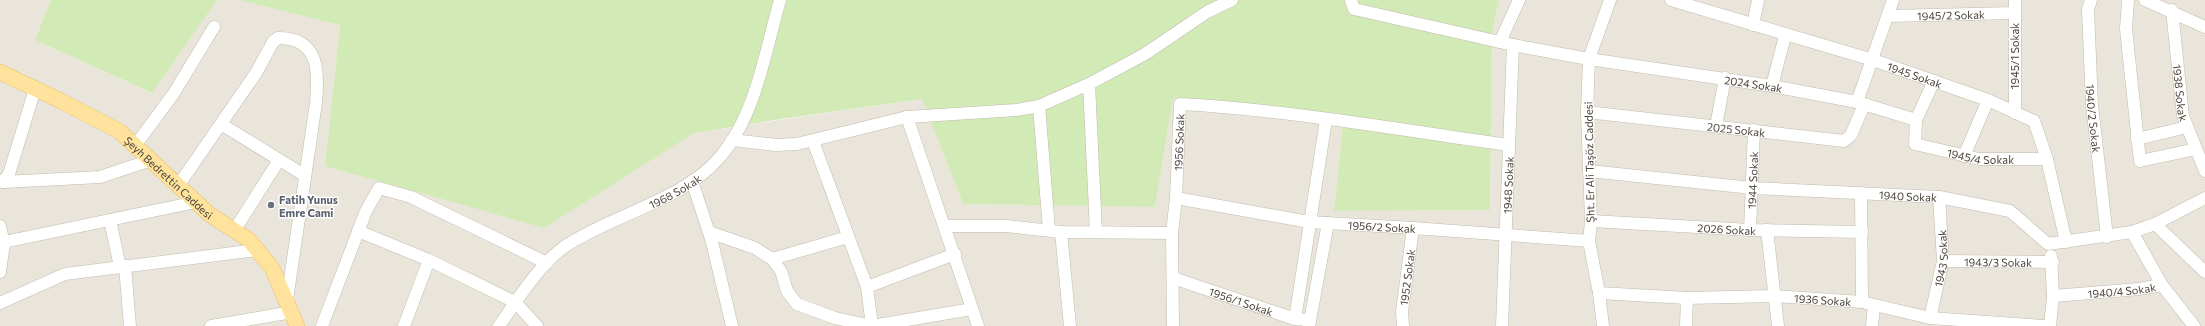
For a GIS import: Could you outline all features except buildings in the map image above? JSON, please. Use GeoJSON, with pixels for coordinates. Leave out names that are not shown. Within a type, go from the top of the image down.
{"type":"FeatureCollection","features":[{"type":"Feature","properties":{"kind":"main road","name":"Şeyh Bedrettin Caddesi"},"geometry":{"type":"LineString","coordinates":[[0,72],[119,131],[209,214],[249,240],[272,268],[292,313]]}},
{"type":"Feature","properties":{"kind":"street","name":"1968 Sokak"},"geometry":{"type":"LineString","coordinates":[[499,326],[515,302],[548,263],[566,246],[604,224],[681,189],[703,174],[720,156],[732,140],[746,113],[755,88],[780,0]]}},
{"type":"Feature","properties":{"kind":"street"},"geometry":{"type":"LineString","coordinates":[[732,140],[776,145],[813,141],[907,117],[1016,110],[1039,106],[1089,84],[1145,54],[1207,12],[1232,0]]}},
{"type":"Feature","properties":{"kind":"street","name":"2024 Sokak"},"geometry":{"type":"LineString","coordinates":[[1351,0],[1354,9],[1513,45],[1589,59],[1772,86],[1861,104],[1916,120]]}},
{"type":"Feature","properties":{"kind":"street"},"geometry":{"type":"LineString","coordinates":[[1500,42],[1519,0]]}},
{"type":"Feature","properties":{"kind":"street","name":"Şht. Er Ali Taşöz Caddesi"},"geometry":{"type":"LineString","coordinates":[[1603,326],[1599,293],[1589,241],[1591,221],[1587,112],[1589,59],[1610,0]]}},
{"type":"Feature","properties":{"kind":"street","name":"1945 Sokak"},"geometry":{"type":"LineString","coordinates":[[1671,0],[1785,36],[1873,60],[1988,100],[2034,121],[2047,160],[2066,242]]}},
{"type":"Feature","properties":{"kind":"street"},"geometry":{"type":"LineString","coordinates":[[1753,25],[1758,0]]}},
{"type":"Feature","properties":{"kind":"street","name":"2025 Sokak"},"geometry":{"type":"LineString","coordinates":[[1587,112],[1844,141],[1851,135],[1873,60],[1893,0]]}},
{"type":"Feature","properties":{"kind":"street","name":"1945/1 Sokak"},"geometry":{"type":"LineString","coordinates":[[2015,0],[2015,113]]}},
{"type":"Feature","properties":{"kind":"street","name":"1940/2 Sokak"},"geometry":{"type":"LineString","coordinates":[[2091,0],[2088,9],[2092,105],[2107,237]]}},
{"type":"Feature","properties":{"kind":"street"},"geometry":{"type":"LineString","coordinates":[[2128,0],[2126,29],[2140,161],[2200,154]]}},
{"type":"Feature","properties":{"kind":"street"},"geometry":{"type":"LineString","coordinates":[[2145,0],[2164,6],[2205,27]]}},
{"type":"Feature","properties":{"kind":"street","name":"1938 Sokak"},"geometry":{"type":"LineString","coordinates":[[2164,6],[2183,116],[2200,154],[2205,171]]}},
{"type":"Feature","properties":{"kind":"street","name":"1945/2 Sokak"},"geometry":{"type":"LineString","coordinates":[[1888,16],[2014,13]]}},
{"type":"Feature","properties":{"kind":"street"},"geometry":{"type":"LineString","coordinates":[[135,146],[174,93],[214,26]]}},
{"type":"Feature","properties":{"kind":"street"},"geometry":{"type":"LineString","coordinates":[[1772,86],[1785,36]]}},
{"type":"Feature","properties":{"kind":"street"},"geometry":{"type":"LineString","coordinates":[[178,186],[256,73],[273,42],[278,38],[292,37],[306,46],[312,54],[318,75],[316,103],[304,175],[292,313],[211,326]]}},
{"type":"Feature","properties":{"kind":"street","name":"1948 Sokak"},"geometry":{"type":"LineString","coordinates":[[1502,326],[1513,45]]}},
{"type":"Feature","properties":{"kind":"street"},"geometry":{"type":"LineString","coordinates":[[1716,126],[1725,78]]}},
{"type":"Feature","properties":{"kind":"street"},"geometry":{"type":"LineString","coordinates":[[1916,120],[1934,81]]}},
{"type":"Feature","properties":{"kind":"street"},"geometry":{"type":"LineString","coordinates":[[1089,84],[1096,232]]}},
{"type":"Feature","properties":{"kind":"street"},"geometry":{"type":"LineString","coordinates":[[1,181],[9,174],[35,89]]}},
{"type":"Feature","properties":{"kind":"street"},"geometry":{"type":"LineString","coordinates":[[1964,156],[1988,100]]}},
{"type":"Feature","properties":{"kind":"street","name":"1956 Sokak"},"geometry":{"type":"LineString","coordinates":[[1173,326],[1172,233],[1176,198],[1180,104],[1212,106],[1326,120]]}},
{"type":"Feature","properties":{"kind":"street"},"geometry":{"type":"LineString","coordinates":[[1039,106],[1055,231],[1070,326]]}},
{"type":"Feature","properties":{"kind":"street"},"geometry":{"type":"LineString","coordinates":[[907,117],[946,226],[978,326]]}},
{"type":"Feature","properties":{"kind":"street"},"geometry":{"type":"LineString","coordinates":[[1295,319],[1326,120],[1509,145]]}},
{"type":"Feature","properties":{"kind":"street","name":"1945/4 Sokak"},"geometry":{"type":"LineString","coordinates":[[1916,120],[1915,144],[1979,159],[2047,160]]}},
{"type":"Feature","properties":{"kind":"street"},"geometry":{"type":"LineString","coordinates":[[221,124],[304,175]]}},
{"type":"Feature","properties":{"kind":"street"},"geometry":{"type":"LineString","coordinates":[[2137,139],[2187,127]]}},
{"type":"Feature","properties":{"kind":"street","name":"1944 Sokak"},"geometry":{"type":"LineString","coordinates":[[1750,230],[1754,130]]}},
{"type":"Feature","properties":{"kind":"street"},"geometry":{"type":"LineString","coordinates":[[813,141],[867,287],[872,326]]}},
{"type":"Feature","properties":{"kind":"street"},"geometry":{"type":"LineString","coordinates":[[1,181],[100,177],[151,160]]}},
{"type":"Feature","properties":{"kind":"street"},"geometry":{"type":"LineString","coordinates":[[234,231],[279,160]]}},
{"type":"Feature","properties":{"kind":"street","name":"1940 Sokak"},"geometry":{"type":"LineString","coordinates":[[1589,171],[1752,188],[1939,197],[2010,211],[2048,244]]}},
{"type":"Feature","properties":{"kind":"street"},"geometry":{"type":"LineString","coordinates":[[692,181],[709,232],[732,326]]}},
{"type":"Feature","properties":{"kind":"street"},"geometry":{"type":"LineString","coordinates":[[322,326],[366,211],[379,188],[411,197],[548,263]]}},
{"type":"Feature","properties":{"kind":"street"},"geometry":{"type":"LineString","coordinates":[[1861,193],[1862,302]]}},
{"type":"Feature","properties":{"kind":"street","name":"1943 Sokak"},"geometry":{"type":"LineString","coordinates":[[1930,318],[1943,261],[1939,197]]}},
{"type":"Feature","properties":{"kind":"street","name":"1956/2 Sokak"},"geometry":{"type":"LineString","coordinates":[[1176,198],[1309,222],[1506,234],[1589,241]]}},
{"type":"Feature","properties":{"kind":"street"},"geometry":{"type":"LineString","coordinates":[[2050,326],[2053,296],[2053,262],[2048,244],[2107,237],[2132,232],[2155,224],[2205,198]]}},
{"type":"Feature","properties":{"kind":"street"},"geometry":{"type":"LineString","coordinates":[[4,242],[196,202]]}},
{"type":"Feature","properties":{"kind":"street"},"geometry":{"type":"LineString","coordinates":[[110,220],[122,267],[130,326]]}},
{"type":"Feature","properties":{"kind":"street","name":"2026 Sokak"},"geometry":{"type":"LineString","coordinates":[[1591,221],[1750,230],[1862,232]]}},
{"type":"Feature","properties":{"kind":"street"},"geometry":{"type":"LineString","coordinates":[[1310,323],[1328,223]]}},
{"type":"Feature","properties":{"kind":"street"},"geometry":{"type":"LineString","coordinates":[[2155,224],[2205,272]]}},
{"type":"Feature","properties":{"kind":"street"},"geometry":{"type":"LineString","coordinates":[[0,226],[4,242],[0,270]]}},
{"type":"Feature","properties":{"kind":"street"},"geometry":{"type":"LineString","coordinates":[[946,226],[1006,226],[1055,231],[1172,233]]}},
{"type":"Feature","properties":{"kind":"street","name":"1952 Sokak"},"geometry":{"type":"LineString","coordinates":[[1403,326],[1402,312],[1413,228]]}},
{"type":"Feature","properties":{"kind":"street"},"geometry":{"type":"LineString","coordinates":[[1767,230],[1778,326]]}},
{"type":"Feature","properties":{"kind":"street"},"geometry":{"type":"LineString","coordinates":[[358,232],[429,260],[515,302],[537,326]]}},
{"type":"Feature","properties":{"kind":"street"},"geometry":{"type":"LineString","coordinates":[[709,232],[755,248],[772,259],[781,271],[787,291],[797,304],[835,318],[872,326],[972,309]]}},
{"type":"Feature","properties":{"kind":"street"},"geometry":{"type":"LineString","coordinates":[[2132,232],[2162,285]]}},
{"type":"Feature","properties":{"kind":"street"},"geometry":{"type":"LineString","coordinates":[[772,259],[848,237]]}},
{"type":"Feature","properties":{"kind":"street"},"geometry":{"type":"LineString","coordinates":[[0,303],[65,274],[257,250]]}},
{"type":"Feature","properties":{"kind":"street"},"geometry":{"type":"LineString","coordinates":[[867,287],[955,254]]}},
{"type":"Feature","properties":{"kind":"street"},"geometry":{"type":"LineString","coordinates":[[404,326],[429,260]]}},
{"type":"Feature","properties":{"kind":"street","name":"1943/3 Sokak"},"geometry":{"type":"LineString","coordinates":[[1943,261],[2053,262]]}},
{"type":"Feature","properties":{"kind":"street","name":"1956/1 Sokak"},"geometry":{"type":"LineString","coordinates":[[1173,278],[1310,323]]}},
{"type":"Feature","properties":{"kind":"street","name":"1940/4 Sokak"},"geometry":{"type":"LineString","coordinates":[[2053,296],[2139,289],[2162,285],[2194,326]]}},
{"type":"Feature","properties":{"kind":"street","name":"1936 Sokak"},"geometry":{"type":"LineString","coordinates":[[1599,293],[1687,298],[1775,296],[1862,302],[1950,323],[2044,326]]}},
{"type":"Feature","properties":{"kind":"street"},"geometry":{"type":"LineString","coordinates":[[1686,326],[1687,298]]}},
{"type":"Feature","properties":{"kind":"street"},"geometry":{"type":"LineString","coordinates":[[1872,326],[1874,305]]}},
{"type":"Feature","properties":{"kind":"shaded area"},"geometry":{"type":"Polygon","coordinates":[[[0,0],[51,0],[35,40],[151,93],[217,0],[240,0],[340,25],[325,166],[543,227],[694,133],[922,99],[963,204],[1155,207],[1173,98],[1344,115],[1334,211],[1490,210],[1492,33],[1499,0],[2205,0],[2205,326],[0,326],[0,0]]]}},
{"type":"Feature","properties":{"kind":"green space"},"geometry":{"type":"Polygon","coordinates":[[[51,0],[217,0],[152,93],[35,40],[51,0]]]}},
{"type":"Feature","properties":{"kind":"green space"},"geometry":{"type":"Polygon","coordinates":[[[240,0],[1499,0],[1492,33],[1490,210],[1334,211],[1344,115],[1173,98],[1155,207],[963,204],[922,99],[694,133],[544,228],[325,166],[340,25],[240,0]]]}},
{"type":"Feature","properties":{"kind":"place","name":"Fatih Yunus Emre Cami"},"geometry":{"type":"Point","coordinates":[271,205]}}]}
